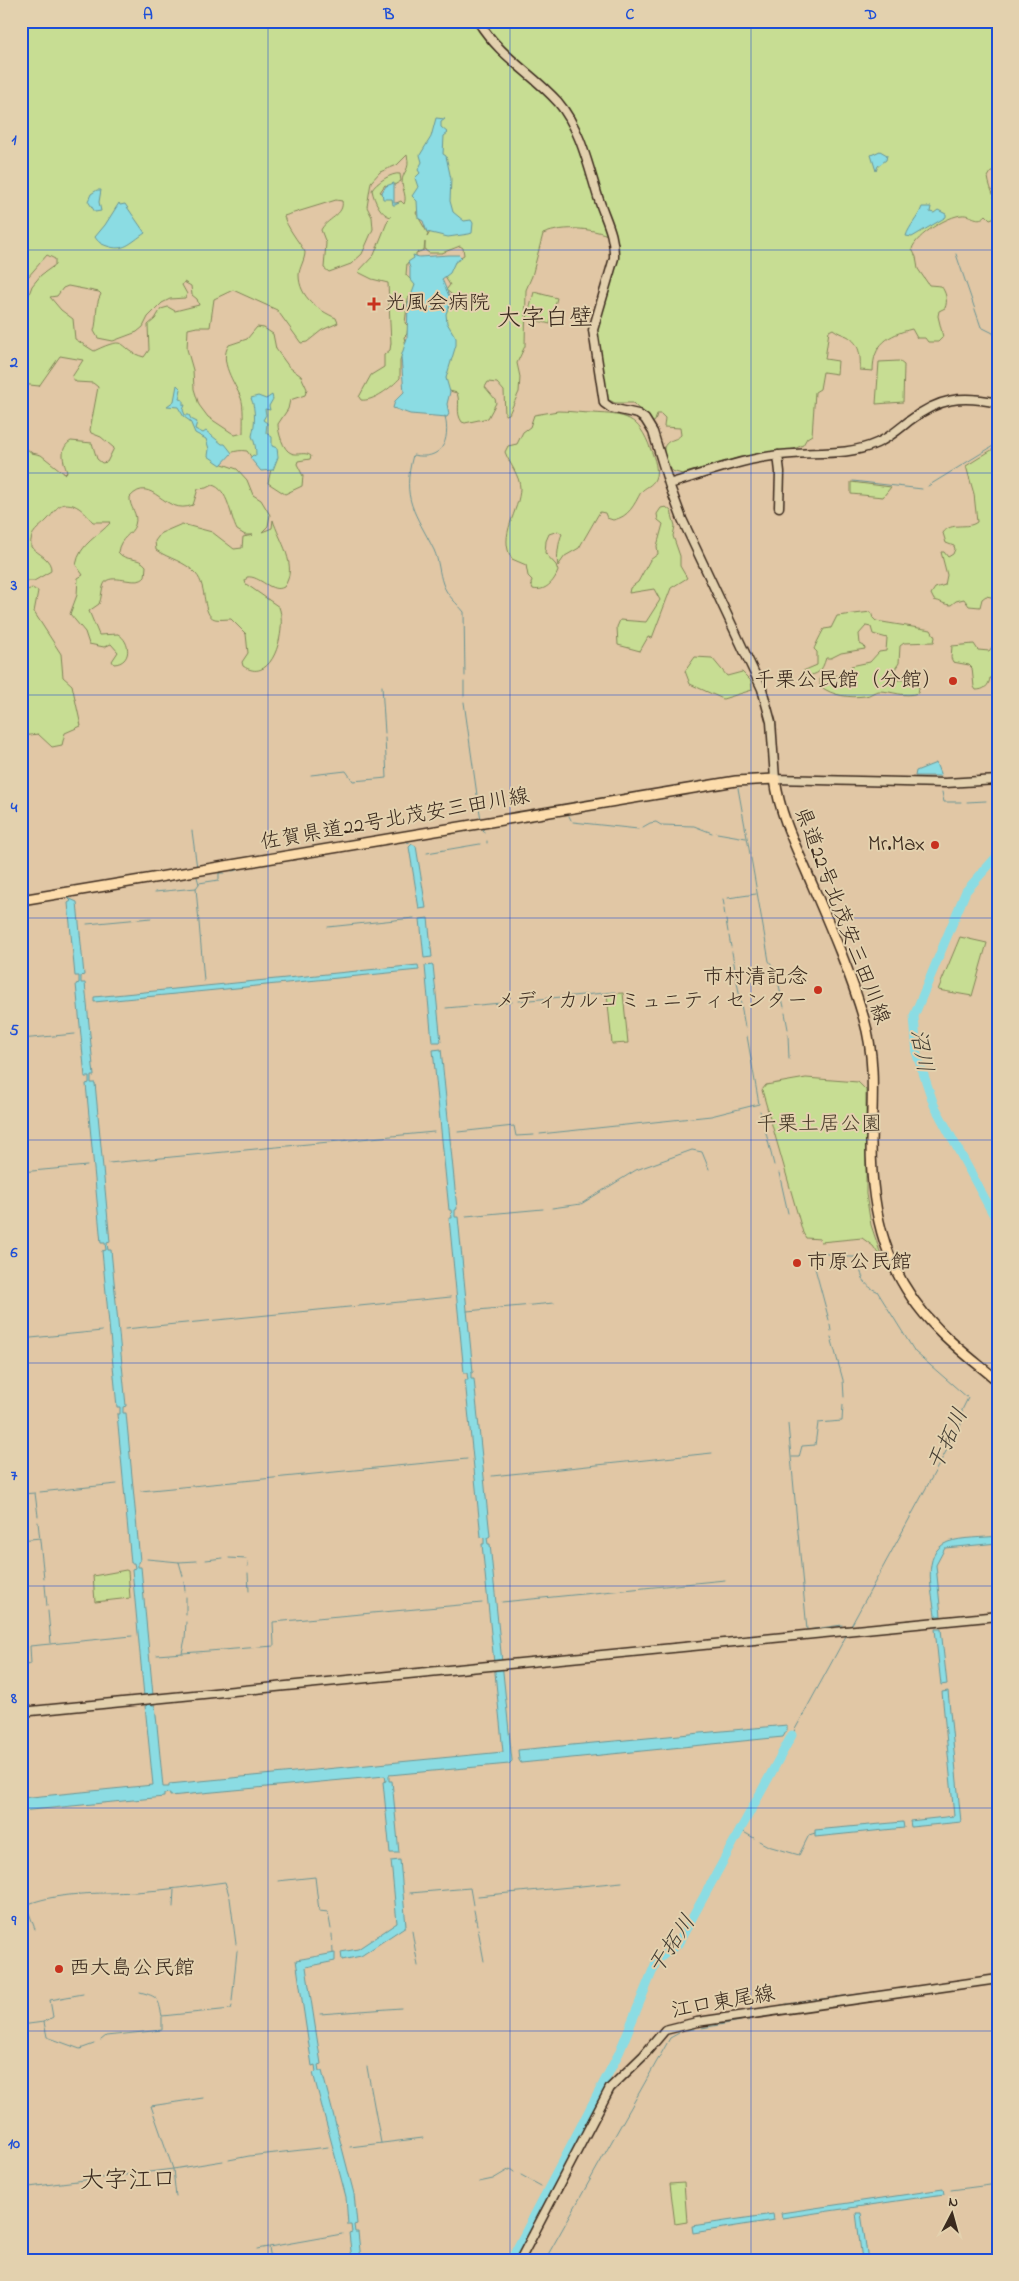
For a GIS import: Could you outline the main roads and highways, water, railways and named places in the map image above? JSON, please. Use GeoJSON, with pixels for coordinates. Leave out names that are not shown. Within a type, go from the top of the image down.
{"type":"FeatureCollection","features":[{"type":"Feature","properties":{"kind":"main road","name":"佐賀県道22号北茂安三田川線"},"geometry":{"type":"LineString","coordinates":[[21,900],[736,781],[775,779]]}},
{"type":"Feature","properties":{"kind":"main road","name":"県道22号北茂安三田川線"},"geometry":{"type":"LineString","coordinates":[[775,779],[781,807],[791,837],[838,949],[865,1020],[871,1051],[873,1194],[878,1224],[887,1251],[907,1291],[931,1322],[957,1347],[998,1381]]}},
{"type":"Feature","properties":{"kind":"water"},"geometry":{"type":"Polygon","coordinates":[[[436,118],[445,119],[441,122],[441,127],[448,133],[444,136],[443,154],[446,156],[451,179],[450,201],[453,212],[464,221],[471,220],[473,223],[472,233],[469,234],[448,237],[427,232],[423,221],[418,218],[417,201],[412,196],[418,187],[415,178],[420,173],[418,170],[422,162],[420,155],[431,137],[436,118]]]}},
{"type":"Feature","properties":{"kind":"water"},"geometry":{"type":"Polygon","coordinates":[[[880,151],[887,155],[886,160],[878,166],[876,171],[871,155],[880,151]]]}},
{"type":"Feature","properties":{"kind":"water"},"geometry":{"type":"Polygon","coordinates":[[[394,183],[394,203],[399,203],[393,205],[392,199],[383,199],[382,192],[386,186],[394,183]]]}},
{"type":"Feature","properties":{"kind":"water"},"geometry":{"type":"Polygon","coordinates":[[[101,190],[99,202],[101,211],[95,212],[88,201],[91,194],[101,190]]]}},
{"type":"Feature","properties":{"kind":"water"},"geometry":{"type":"Polygon","coordinates":[[[119,203],[120,205],[125,204],[145,233],[127,246],[113,248],[101,244],[95,237],[119,203]]]}},
{"type":"Feature","properties":{"kind":"water"},"geometry":{"type":"Polygon","coordinates":[[[922,207],[931,207],[930,212],[934,213],[938,210],[946,214],[946,217],[912,237],[906,236],[909,229],[922,207]]]}},
{"type":"Feature","properties":{"kind":"water"},"geometry":{"type":"Polygon","coordinates":[[[413,255],[419,257],[459,255],[462,258],[455,262],[450,273],[442,279],[449,296],[457,301],[449,306],[446,314],[447,323],[456,338],[456,345],[446,378],[450,392],[447,404],[449,414],[447,417],[410,414],[393,408],[395,401],[404,392],[401,357],[407,338],[408,304],[415,285],[410,279],[408,262],[414,258],[413,255]]]}},
{"type":"Feature","properties":{"kind":"water"},"geometry":{"type":"Polygon","coordinates":[[[177,385],[181,389],[179,399],[183,400],[183,405],[185,405],[183,410],[185,415],[189,415],[191,419],[197,422],[195,429],[203,433],[206,431],[222,444],[225,444],[232,453],[221,465],[208,456],[209,449],[206,439],[195,433],[190,421],[184,417],[178,407],[167,406],[174,401],[177,385]]]}},
{"type":"Feature","properties":{"kind":"water"},"geometry":{"type":"Polygon","coordinates":[[[272,395],[273,399],[269,406],[270,410],[265,409],[266,415],[263,420],[267,423],[266,433],[272,437],[272,446],[277,448],[278,457],[273,470],[261,471],[250,458],[253,455],[256,456],[252,436],[254,407],[251,398],[258,396],[266,399],[272,395]]]}},
{"type":"Feature","properties":{"kind":"water"},"geometry":{"type":"Polygon","coordinates":[[[936,763],[941,776],[915,776],[916,771],[936,763]]]}},
{"type":"Feature","properties":{"kind":"water"},"geometry":{"type":"Polygon","coordinates":[[[412,844],[416,846],[426,908],[419,909],[409,847],[412,844]]]}},
{"type":"Feature","properties":{"kind":"water"},"geometry":{"type":"Polygon","coordinates":[[[68,898],[77,902],[84,975],[81,976],[81,983],[85,983],[94,1076],[91,1076],[91,1083],[95,1083],[110,1242],[107,1243],[108,1250],[111,1250],[126,1406],[123,1407],[123,1413],[126,1413],[140,1561],[138,1562],[138,1567],[141,1567],[153,1695],[151,1695],[152,1705],[155,1705],[163,1787],[169,1787],[169,1784],[503,1752],[482,1544],[484,1544],[484,1538],[481,1537],[465,1380],[468,1380],[467,1373],[464,1373],[449,1218],[452,1218],[451,1210],[449,1210],[433,1050],[441,1049],[457,1209],[455,1210],[455,1217],[458,1217],[473,1372],[471,1373],[471,1379],[474,1379],[490,1536],[487,1538],[488,1544],[490,1544],[512,1761],[509,1764],[389,1775],[389,1781],[392,1781],[399,1853],[390,1853],[383,1782],[386,1781],[385,1776],[170,1796],[170,1793],[164,1794],[164,1797],[21,1811],[21,1798],[153,1785],[145,1706],[148,1705],[147,1696],[144,1696],[132,1569],[135,1568],[134,1563],[131,1563],[117,1414],[120,1414],[120,1407],[117,1407],[102,1251],[106,1250],[105,1243],[101,1243],[86,1084],[89,1083],[89,1077],[85,1077],[76,984],[79,983],[79,976],[75,976],[68,903],[71,901],[68,898]]]}},
{"type":"Feature","properties":{"kind":"water"},"geometry":{"type":"Polygon","coordinates":[[[428,918],[432,957],[424,958],[420,919],[428,918]]]}},
{"type":"Feature","properties":{"kind":"water"},"geometry":{"type":"Polygon","coordinates":[[[418,965],[419,970],[94,1002],[94,997],[418,965]]]}},
{"type":"Feature","properties":{"kind":"water"},"geometry":{"type":"Polygon","coordinates":[[[433,965],[441,1042],[432,1042],[425,966],[433,965]]]}},
{"type":"Feature","properties":{"kind":"water"},"geometry":{"type":"Polygon","coordinates":[[[998,1536],[998,1543],[945,1548],[936,1565],[941,1616],[935,1616],[930,1575],[931,1564],[939,1547],[954,1540],[998,1536]]]}},
{"type":"Feature","properties":{"kind":"water"},"geometry":{"type":"Polygon","coordinates":[[[935,1629],[941,1629],[947,1684],[941,1685],[935,1629]]]}},
{"type":"Feature","properties":{"kind":"water"},"geometry":{"type":"Polygon","coordinates":[[[948,1691],[961,1822],[911,1827],[910,1821],[954,1816],[942,1692],[948,1691]]]}},
{"type":"Feature","properties":{"kind":"water"},"geometry":{"type":"Polygon","coordinates":[[[787,1725],[787,1730],[783,1737],[521,1763],[519,1760],[518,1750],[787,1725]]]}},
{"type":"Feature","properties":{"kind":"water"},"geometry":{"type":"Polygon","coordinates":[[[903,1822],[904,1828],[815,1837],[815,1830],[903,1822]]]}},
{"type":"Feature","properties":{"kind":"water"},"geometry":{"type":"Polygon","coordinates":[[[400,1860],[406,1926],[361,1956],[342,1960],[341,1952],[358,1949],[397,1923],[391,1861],[400,1860]]]}},
{"type":"Feature","properties":{"kind":"water"},"geometry":{"type":"Polygon","coordinates":[[[335,1953],[335,1961],[306,1967],[321,2064],[318,2065],[319,2071],[322,2071],[354,2194],[357,2224],[354,2225],[355,2232],[358,2232],[361,2260],[352,2260],[349,2233],[352,2232],[351,2225],[348,2225],[346,2197],[313,2073],[316,2072],[315,2065],[312,2066],[296,1960],[335,1953]]]}},
{"type":"Feature","properties":{"kind":"water"},"geometry":{"type":"Polygon","coordinates":[[[943,2189],[944,2194],[782,2218],[781,2213],[943,2189]]]}},
{"type":"Feature","properties":{"kind":"water"},"geometry":{"type":"Polygon","coordinates":[[[856,2213],[861,2213],[868,2260],[862,2260],[856,2213]]]}},
{"type":"Feature","properties":{"kind":"water"},"geometry":{"type":"Polygon","coordinates":[[[773,2214],[774,2220],[693,2233],[692,2226],[773,2214]]]}},
{"type":"Feature","properties":{"kind":"waterway"},"geometry":{"type":"LineString","coordinates":[[956,254],[981,327],[993,333],[998,341]]}},
{"type":"Feature","properties":{"kind":"waterway"},"geometry":{"type":"LineString","coordinates":[[445,416],[446,434],[442,448],[431,455],[413,455],[409,495],[416,515],[436,554],[445,588],[464,612],[465,676]]}},
{"type":"Feature","properties":{"kind":"waterway"},"geometry":{"type":"LineString","coordinates":[[928,486],[998,443]]}},
{"type":"Feature","properties":{"kind":"waterway"},"geometry":{"type":"LineString","coordinates":[[853,481],[922,489]]}},
{"type":"Feature","properties":{"kind":"waterway"},"geometry":{"type":"LineString","coordinates":[[464,682],[464,696]]}},
{"type":"Feature","properties":{"kind":"waterway"},"geometry":{"type":"LineString","coordinates":[[382,686],[385,733]]}},
{"type":"Feature","properties":{"kind":"waterway"},"geometry":{"type":"LineString","coordinates":[[464,702],[477,795]]}},
{"type":"Feature","properties":{"kind":"waterway"},"geometry":{"type":"LineString","coordinates":[[311,775],[346,771],[353,781],[387,778],[385,738]]}},
{"type":"Feature","properties":{"kind":"waterway"},"geometry":{"type":"LineString","coordinates":[[738,788],[750,854]]}},
{"type":"Feature","properties":{"kind":"waterway"},"geometry":{"type":"LineString","coordinates":[[942,792],[944,802],[961,802]]}},
{"type":"Feature","properties":{"kind":"waterway"},"geometry":{"type":"LineString","coordinates":[[967,802],[986,801]]}},
{"type":"Feature","properties":{"kind":"waterway"},"geometry":{"type":"LineString","coordinates":[[478,802],[481,819]]}},
{"type":"Feature","properties":{"kind":"waterway"},"geometry":{"type":"LineString","coordinates":[[569,816],[571,820]]}},
{"type":"Feature","properties":{"kind":"waterway"},"geometry":{"type":"LineString","coordinates":[[573,822],[638,829]]}},
{"type":"Feature","properties":{"kind":"waterway"},"geometry":{"type":"LineString","coordinates":[[643,827],[656,822],[661,825],[694,826],[712,833]]}},
{"type":"Feature","properties":{"kind":"waterway"},"geometry":{"type":"LineString","coordinates":[[192,831],[197,868]]}},
{"type":"Feature","properties":{"kind":"waterway"},"geometry":{"type":"LineString","coordinates":[[717,833],[746,838]]}},
{"type":"Feature","properties":{"kind":"waterway"},"geometry":{"type":"LineString","coordinates":[[407,842],[412,844]]}},
{"type":"Feature","properties":{"kind":"waterway"},"geometry":{"type":"LineString","coordinates":[[427,853],[480,844]]}},
{"type":"Feature","properties":{"kind":"waterway","name":"沼川"},"geometry":{"type":"LineString","coordinates":[[998,855],[966,891],[914,1016],[917,1055],[934,1105],[998,1223]]}},
{"type":"Feature","properties":{"kind":"waterway"},"geometry":{"type":"LineString","coordinates":[[751,858],[769,961],[776,971]]}},
{"type":"Feature","properties":{"kind":"waterway"},"geometry":{"type":"LineString","coordinates":[[232,871],[238,870]]}},
{"type":"Feature","properties":{"kind":"waterway"},"geometry":{"type":"LineString","coordinates":[[199,883],[219,880],[219,873],[224,873]]}},
{"type":"Feature","properties":{"kind":"waterway"},"geometry":{"type":"LineString","coordinates":[[197,877],[199,884],[196,888],[204,981]]}},
{"type":"Feature","properties":{"kind":"waterway"},"geometry":{"type":"LineString","coordinates":[[155,892],[196,888]]}},
{"type":"Feature","properties":{"kind":"waterway"},"geometry":{"type":"LineString","coordinates":[[728,898],[756,894]]}},
{"type":"Feature","properties":{"kind":"waterway"},"geometry":{"type":"LineString","coordinates":[[723,899],[724,905]]}},
{"type":"Feature","properties":{"kind":"waterway"},"geometry":{"type":"LineString","coordinates":[[724,909],[725,916]]}},
{"type":"Feature","properties":{"kind":"waterway"},"geometry":{"type":"LineString","coordinates":[[87,924],[151,918]]}},
{"type":"Feature","properties":{"kind":"waterway"},"geometry":{"type":"LineString","coordinates":[[328,927],[414,918]]}},
{"type":"Feature","properties":{"kind":"waterway"},"geometry":{"type":"LineString","coordinates":[[726,920],[728,932]]}},
{"type":"Feature","properties":{"kind":"waterway"},"geometry":{"type":"LineString","coordinates":[[729,936],[731,947]]}},
{"type":"Feature","properties":{"kind":"waterway"},"geometry":{"type":"LineString","coordinates":[[732,952],[735,969]]}},
{"type":"Feature","properties":{"kind":"waterway"},"geometry":{"type":"LineString","coordinates":[[736,976],[745,1027]]}},
{"type":"Feature","properties":{"kind":"waterway"},"geometry":{"type":"LineString","coordinates":[[777,977],[784,1007]]}},
{"type":"Feature","properties":{"kind":"waterway"},"geometry":{"type":"LineString","coordinates":[[519,1001],[615,992]]}},
{"type":"Feature","properties":{"kind":"waterway"},"geometry":{"type":"LineString","coordinates":[[446,1008],[512,1002]]}},
{"type":"Feature","properties":{"kind":"waterway"},"geometry":{"type":"LineString","coordinates":[[785,1013],[788,1029]]}},
{"type":"Feature","properties":{"kind":"waterway"},"geometry":{"type":"LineString","coordinates":[[21,1039],[75,1034]]}},
{"type":"Feature","properties":{"kind":"waterway"},"geometry":{"type":"LineString","coordinates":[[788,1035],[789,1059]]}},
{"type":"Feature","properties":{"kind":"waterway"},"geometry":{"type":"LineString","coordinates":[[540,1134],[711,1116],[759,1104],[747,1036]]}},
{"type":"Feature","properties":{"kind":"waterway"},"geometry":{"type":"LineString","coordinates":[[760,1111],[762,1118]]}},
{"type":"Feature","properties":{"kind":"waterway"},"geometry":{"type":"LineString","coordinates":[[764,1125],[774,1165]]}},
{"type":"Feature","properties":{"kind":"waterway"},"geometry":{"type":"LineString","coordinates":[[458,1132],[514,1126],[516,1136],[534,1135]]}},
{"type":"Feature","properties":{"kind":"waterway"},"geometry":{"type":"LineString","coordinates":[[109,1163],[434,1132]]}},
{"type":"Feature","properties":{"kind":"waterway"},"geometry":{"type":"LineString","coordinates":[[552,1208],[581,1204],[636,1170],[692,1150],[702,1152],[709,1169]]}},
{"type":"Feature","properties":{"kind":"waterway"},"geometry":{"type":"LineString","coordinates":[[21,1172],[87,1166]]}},
{"type":"Feature","properties":{"kind":"waterway"},"geometry":{"type":"LineString","coordinates":[[779,1173],[788,1213]]}},
{"type":"Feature","properties":{"kind":"waterway"},"geometry":{"type":"LineString","coordinates":[[466,1216],[543,1209]]}},
{"type":"Feature","properties":{"kind":"waterway","name":"干拓川"},"geometry":{"type":"LineString","coordinates":[[816,1254],[820,1252],[839,1257],[856,1257],[864,1281],[877,1291],[915,1352],[968,1398],[962,1410],[962,1422],[851,1626]]}},
{"type":"Feature","properties":{"kind":"waterway"},"geometry":{"type":"LineString","coordinates":[[815,1268],[829,1320]]}},
{"type":"Feature","properties":{"kind":"waterway"},"geometry":{"type":"LineString","coordinates":[[125,1329],[451,1297]]}},
{"type":"Feature","properties":{"kind":"waterway"},"geometry":{"type":"LineString","coordinates":[[467,1311],[554,1303]]}},
{"type":"Feature","properties":{"kind":"waterway"},"geometry":{"type":"LineString","coordinates":[[830,1325],[831,1331]]}},
{"type":"Feature","properties":{"kind":"waterway"},"geometry":{"type":"LineString","coordinates":[[21,1339],[102,1331]]}},
{"type":"Feature","properties":{"kind":"waterway"},"geometry":{"type":"LineString","coordinates":[[831,1337],[843,1380],[844,1397]]}},
{"type":"Feature","properties":{"kind":"waterway"},"geometry":{"type":"LineString","coordinates":[[792,1457],[799,1457],[802,1446],[815,1445],[818,1423],[842,1421],[843,1405]]}},
{"type":"Feature","properties":{"kind":"waterway"},"geometry":{"type":"LineString","coordinates":[[788,1424],[807,1630],[842,1625]]}},
{"type":"Feature","properties":{"kind":"waterway"},"geometry":{"type":"LineString","coordinates":[[492,1476],[712,1453]]}},
{"type":"Feature","properties":{"kind":"waterway"},"geometry":{"type":"LineString","coordinates":[[141,1491],[467,1459]]}},
{"type":"Feature","properties":{"kind":"waterway"},"geometry":{"type":"LineString","coordinates":[[40,1492],[117,1484]]}},
{"type":"Feature","properties":{"kind":"waterway"},"geometry":{"type":"LineString","coordinates":[[21,1494],[35,1493],[38,1516]]}},
{"type":"Feature","properties":{"kind":"waterway"},"geometry":{"type":"LineString","coordinates":[[38,1522],[44,1578]]}},
{"type":"Feature","properties":{"kind":"waterway"},"geometry":{"type":"LineString","coordinates":[[21,1540],[40,1538]]}},
{"type":"Feature","properties":{"kind":"waterway"},"geometry":{"type":"LineString","coordinates":[[206,1560],[223,1558]]}},
{"type":"Feature","properties":{"kind":"waterway"},"geometry":{"type":"LineString","coordinates":[[229,1558],[246,1559]]}},
{"type":"Feature","properties":{"kind":"waterway"},"geometry":{"type":"LineString","coordinates":[[147,1559],[179,1562],[183,1576]]}},
{"type":"Feature","properties":{"kind":"waterway"},"geometry":{"type":"LineString","coordinates":[[179,1562],[197,1561]]}},
{"type":"Feature","properties":{"kind":"waterway"},"geometry":{"type":"LineString","coordinates":[[248,1573],[249,1591]]}},
{"type":"Feature","properties":{"kind":"waterway"},"geometry":{"type":"LineString","coordinates":[[502,1602],[725,1580]]}},
{"type":"Feature","properties":{"kind":"waterway"},"geometry":{"type":"LineString","coordinates":[[184,1582],[185,1591]]}},
{"type":"Feature","properties":{"kind":"waterway"},"geometry":{"type":"LineString","coordinates":[[45,1585],[47,1606]]}},
{"type":"Feature","properties":{"kind":"waterway"},"geometry":{"type":"LineString","coordinates":[[186,1597],[186,1615]]}},
{"type":"Feature","properties":{"kind":"waterway"},"geometry":{"type":"LineString","coordinates":[[157,1655],[274,1646],[273,1622],[482,1603]]}},
{"type":"Feature","properties":{"kind":"waterway"},"geometry":{"type":"LineString","coordinates":[[48,1611],[51,1643]]}},
{"type":"Feature","properties":{"kind":"waterway"},"geometry":{"type":"LineString","coordinates":[[182,1653],[186,1622]]}},
{"type":"Feature","properties":{"kind":"waterway"},"geometry":{"type":"LineString","coordinates":[[21,1666],[31,1664],[30,1646],[132,1636]]}},
{"type":"Feature","properties":{"kind":"waterway","name":"干拓川"},"geometry":{"type":"LineString","coordinates":[[792,1735],[846,1636]]}},
{"type":"Feature","properties":{"kind":"waterway","name":"干拓川"},"geometry":{"type":"LineString","coordinates":[[511,2260],[619,2053],[657,1960],[678,1944],[792,1735]]}},
{"type":"Feature","properties":{"kind":"waterway"},"geometry":{"type":"LineString","coordinates":[[740,1830],[754,1838]]}},
{"type":"Feature","properties":{"kind":"waterway"},"geometry":{"type":"LineString","coordinates":[[759,1841],[768,1846],[799,1855],[809,1835],[815,1833]]}},
{"type":"Feature","properties":{"kind":"waterway"},"geometry":{"type":"LineString","coordinates":[[278,1881],[315,1877],[319,1911],[328,1912],[331,1929]]}},
{"type":"Feature","properties":{"kind":"waterway"},"geometry":{"type":"LineString","coordinates":[[21,1907],[48,1898],[63,1896],[136,1892],[225,1882],[230,1898],[236,1944]]}},
{"type":"Feature","properties":{"kind":"waterway"},"geometry":{"type":"LineString","coordinates":[[478,1896],[622,1882]]}},
{"type":"Feature","properties":{"kind":"waterway"},"geometry":{"type":"LineString","coordinates":[[410,1893],[470,1888],[473,1905]]}},
{"type":"Feature","properties":{"kind":"waterway"},"geometry":{"type":"LineString","coordinates":[[173,1907],[174,1890]]}},
{"type":"Feature","properties":{"kind":"waterway"},"geometry":{"type":"LineString","coordinates":[[26,1905],[35,1929]]}},
{"type":"Feature","properties":{"kind":"waterway"},"geometry":{"type":"LineString","coordinates":[[474,1910],[477,1925]]}},
{"type":"Feature","properties":{"kind":"waterway"},"geometry":{"type":"LineString","coordinates":[[478,1929],[484,1961]]}},
{"type":"Feature","properties":{"kind":"waterway"},"geometry":{"type":"LineString","coordinates":[[412,1931],[418,1966]]}},
{"type":"Feature","properties":{"kind":"waterway"},"geometry":{"type":"LineString","coordinates":[[332,1934],[333,1953]]}},
{"type":"Feature","properties":{"kind":"waterway"},"geometry":{"type":"LineString","coordinates":[[232,2001],[237,1951]]}},
{"type":"Feature","properties":{"kind":"waterway"},"geometry":{"type":"LineString","coordinates":[[986,1977],[995,1976]]}},
{"type":"Feature","properties":{"kind":"waterway"},"geometry":{"type":"LineString","coordinates":[[977,1978],[981,1977]]}},
{"type":"Feature","properties":{"kind":"waterway"},"geometry":{"type":"LineString","coordinates":[[959,1980],[972,1979]]}},
{"type":"Feature","properties":{"kind":"waterway"},"geometry":{"type":"LineString","coordinates":[[928,1985],[942,1983]]}},
{"type":"Feature","properties":{"kind":"waterway"},"geometry":{"type":"LineString","coordinates":[[896,1989],[910,1987]]}},
{"type":"Feature","properties":{"kind":"waterway"},"geometry":{"type":"LineString","coordinates":[[836,1997],[889,1990]]}},
{"type":"Feature","properties":{"kind":"waterway"},"geometry":{"type":"LineString","coordinates":[[140,1992],[157,1999],[162,2016],[231,2009],[232,2006]]}},
{"type":"Feature","properties":{"kind":"waterway"},"geometry":{"type":"LineString","coordinates":[[44,2022],[53,2017],[50,2000],[83,1994]]}},
{"type":"Feature","properties":{"kind":"waterway"},"geometry":{"type":"LineString","coordinates":[[781,2005],[829,1998]]}},
{"type":"Feature","properties":{"kind":"waterway"},"geometry":{"type":"LineString","coordinates":[[749,2010],[768,2007]]}},
{"type":"Feature","properties":{"kind":"waterway"},"geometry":{"type":"LineString","coordinates":[[320,2014],[401,2008]]}},
{"type":"Feature","properties":{"kind":"waterway"},"geometry":{"type":"LineString","coordinates":[[101,2040],[106,2036],[162,2030],[162,2017]]}},
{"type":"Feature","properties":{"kind":"waterway"},"geometry":{"type":"LineString","coordinates":[[702,2028],[741,2021]]}},
{"type":"Feature","properties":{"kind":"waterway"},"geometry":{"type":"LineString","coordinates":[[21,2025],[44,2022],[47,2037],[80,2049],[94,2044]]}},
{"type":"Feature","properties":{"kind":"waterway"},"geometry":{"type":"LineString","coordinates":[[687,2030],[694,2029]]}},
{"type":"Feature","properties":{"kind":"waterway"},"geometry":{"type":"LineString","coordinates":[[545,2260],[670,2038],[679,2033]]}},
{"type":"Feature","properties":{"kind":"waterway"},"geometry":{"type":"LineString","coordinates":[[367,2067],[381,2143]]}},
{"type":"Feature","properties":{"kind":"waterway"},"geometry":{"type":"LineString","coordinates":[[21,2188],[173,2169],[151,2106],[203,2098]]}},
{"type":"Feature","properties":{"kind":"waterway"},"geometry":{"type":"LineString","coordinates":[[350,2147],[423,2138]]}},
{"type":"Feature","properties":{"kind":"waterway"},"geometry":{"type":"LineString","coordinates":[[229,2160],[328,2147]]}},
{"type":"Feature","properties":{"kind":"waterway"},"geometry":{"type":"LineString","coordinates":[[176,2197],[173,2169],[223,2161]]}},
{"type":"Feature","properties":{"kind":"waterway"},"geometry":{"type":"LineString","coordinates":[[479,2182],[493,2179],[510,2169],[514,2172]]}},
{"type":"Feature","properties":{"kind":"waterway"},"geometry":{"type":"LineString","coordinates":[[521,2175],[541,2186]]}},
{"type":"Feature","properties":{"kind":"waterway"},"geometry":{"type":"LineString","coordinates":[[951,2190],[998,2184]]}},
{"type":"Feature","properties":{"kind":"waterway"},"geometry":{"type":"LineString","coordinates":[[271,2260],[269,2247],[342,2234]]}},
{"type":"Feature","properties":{"kind":"waterway"},"geometry":{"type":"LineString","coordinates":[[257,2249],[268,2247]]}},
{"type":"Feature","properties":{"kind":"place","name":"光風会病院"},"geometry":{"type":"Point","coordinates":[374,304]}},
{"type":"Feature","properties":{"kind":"place","name":"千栗公民館（分館）"},"geometry":{"type":"Point","coordinates":[953,681]}},
{"type":"Feature","properties":{"kind":"place","name":"Mr.Max"},"geometry":{"type":"Point","coordinates":[935,845]}},
{"type":"Feature","properties":{"kind":"place","name":"市村清記念 メディカルコミュニティセンター"},"geometry":{"type":"Point","coordinates":[818,990]}},
{"type":"Feature","properties":{"kind":"place","name":"市原公民館"},"geometry":{"type":"Point","coordinates":[797,1263]}},
{"type":"Feature","properties":{"kind":"place","name":"西大島公民館"},"geometry":{"type":"Point","coordinates":[59,1969]}},
{"type":"Feature","properties":{"kind":"district","name":"大字白壁"},"geometry":{"type":"Point","coordinates":[545,319]}},
{"type":"Feature","properties":{"kind":"district","name":"大字江口"},"geometry":{"type":"Point","coordinates":[128,2181]}},
{"type":"Feature","properties":{"kind":"park label","name":"千栗土居公園"},"geometry":{"type":"Point","coordinates":[819,1125]}}]}
